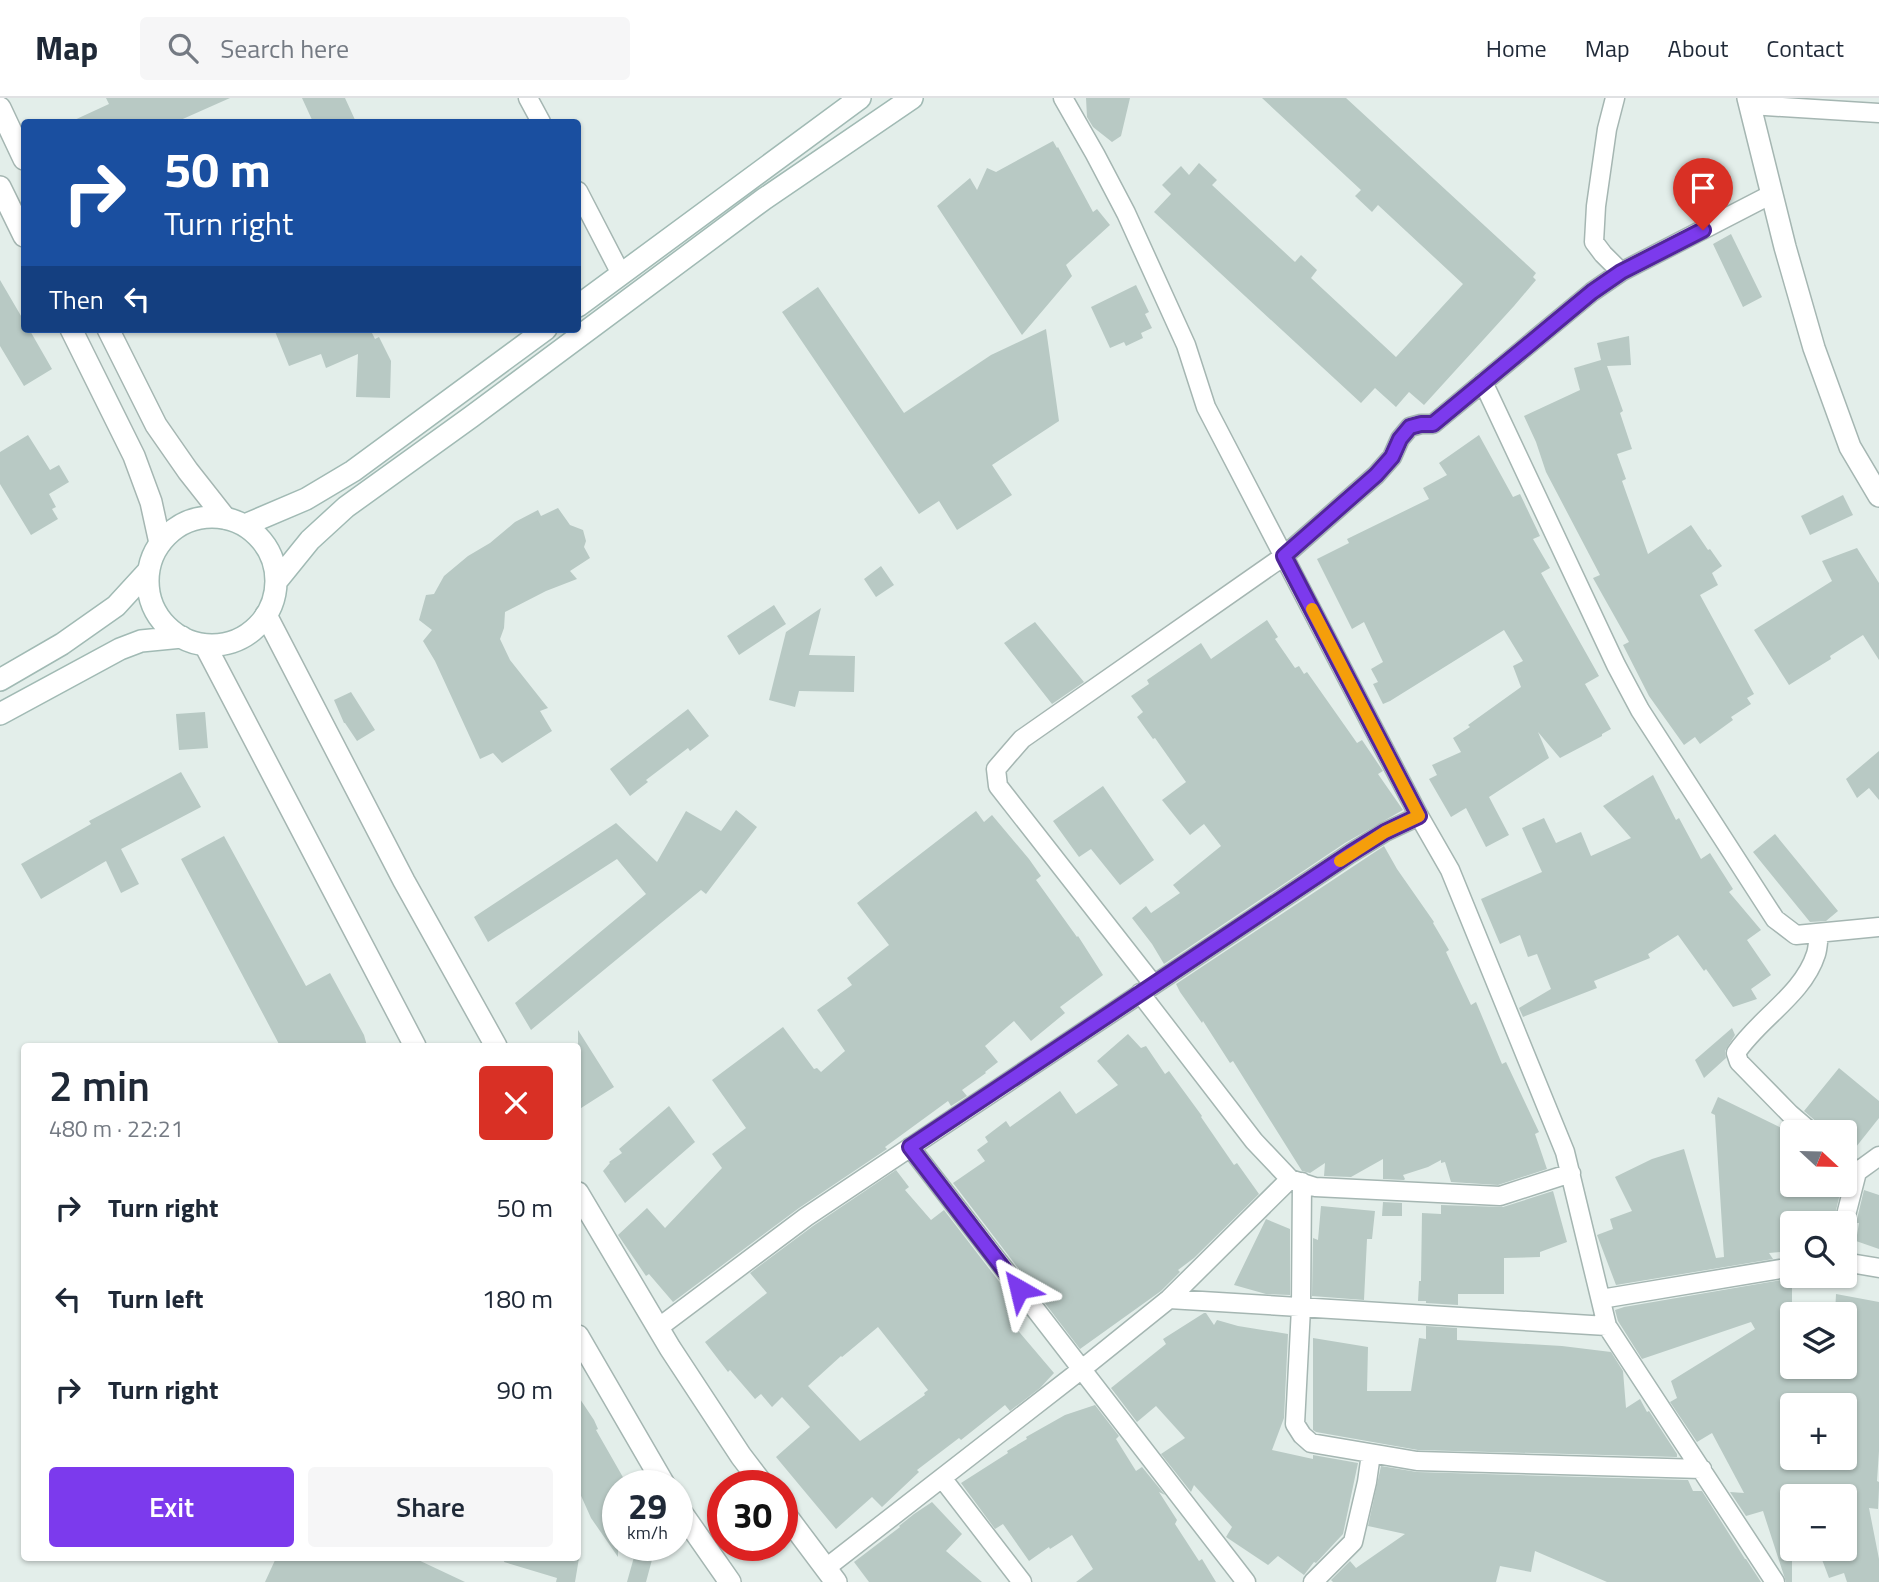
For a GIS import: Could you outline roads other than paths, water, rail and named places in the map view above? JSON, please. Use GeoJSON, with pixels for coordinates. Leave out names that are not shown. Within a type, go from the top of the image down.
{"type":"FeatureCollection","features":[{"type":"Feature","properties":{"kind":"street"},"geometry":{"type":"LineString","coordinates":[[528,98],[539,119]]}},
{"type":"Feature","properties":{"kind":"street"},"geometry":{"type":"LineString","coordinates":[[581,304],[860,98]]}},
{"type":"Feature","properties":{"kind":"street"},"geometry":{"type":"LineString","coordinates":[[276,582],[310,540],[346,507],[764,199],[912,98]]}},
{"type":"Feature","properties":{"kind":"street"},"geometry":{"type":"LineString","coordinates":[[1063,98],[1126,214],[1186,345],[1206,407],[1419,816],[1450,870],[1565,1153],[1607,1326],[1775,1582]]}},
{"type":"Feature","properties":{"kind":"street"},"geometry":{"type":"LineString","coordinates":[[1615,98],[1607,129],[1596,206],[1594,242],[1621,272]]}},
{"type":"Feature","properties":{"kind":"street"},"geometry":{"type":"LineString","coordinates":[[1879,113],[1749,102],[1785,247],[1814,348],[1850,447],[1879,496]]}},
{"type":"Feature","properties":{"kind":"street"},"geometry":{"type":"LineString","coordinates":[[0,108],[21,153]]}},
{"type":"Feature","properties":{"kind":"street"},"geometry":{"type":"LineString","coordinates":[[0,188],[21,230]]}},
{"type":"Feature","properties":{"kind":"street"},"geometry":{"type":"LineString","coordinates":[[1571,1173],[1500,1196],[1315,1187],[1296,1180],[1254,1141],[1147,989],[998,786],[996,769],[1022,739],[1284,556],[1376,475],[1392,457],[1400,439],[1410,427],[1433,424],[1592,292],[1621,272],[1772,194]]}},
{"type":"Feature","properties":{"kind":"street"},"geometry":{"type":"LineString","coordinates":[[581,197],[621,274]]}},
{"type":"Feature","properties":{"kind":"street"},"geometry":{"type":"LineString","coordinates":[[73,333],[134,456],[151,502],[160,543]]}},
{"type":"Feature","properties":{"kind":"street"},"geometry":{"type":"LineString","coordinates":[[110,333],[156,425],[188,471],[235,522],[258,536],[268,549],[274,565],[274,599],[266,615],[250,632],[240,638],[229,643],[205,645],[182,637],[166,625],[155,609],[149,590],[149,570],[153,556],[170,533],[196,518],[211,516],[235,522],[306,499],[353,471],[541,333]]}},
{"type":"Feature","properties":{"kind":"street"},"geometry":{"type":"LineString","coordinates":[[1483,382],[1616,665],[1640,709],[1775,919],[1796,934],[1879,927]]}},
{"type":"Feature","properties":{"kind":"street"},"geometry":{"type":"LineString","coordinates":[[0,680],[62,644],[116,606],[149,570]]}},
{"type":"Feature","properties":{"kind":"street"},"geometry":{"type":"LineString","coordinates":[[266,615],[404,881],[494,1043]]}},
{"type":"Feature","properties":{"kind":"street"},"geometry":{"type":"LineString","coordinates":[[0,714],[120,649],[141,641],[182,637]]}},
{"type":"Feature","properties":{"kind":"street"},"geometry":{"type":"LineString","coordinates":[[205,645],[413,1043]]}},
{"type":"Feature","properties":{"kind":"street"},"geometry":{"type":"LineString","coordinates":[[658,1328],[806,1217],[910,1147],[1362,846],[1419,816]]}},
{"type":"Feature","properties":{"kind":"street"},"geometry":{"type":"LineString","coordinates":[[1797,1120],[1739,1062],[1736,1053],[1744,1040],[1787,999],[1807,972],[1816,955],[1819,933]]}},
{"type":"Feature","properties":{"kind":"street"},"geometry":{"type":"LineString","coordinates":[[910,1147],[1246,1582]]}},
{"type":"Feature","properties":{"kind":"street"},"geometry":{"type":"LineString","coordinates":[[1857,1165],[1879,1156]]}},
{"type":"Feature","properties":{"kind":"street"},"geometry":{"type":"LineString","coordinates":[[798,1531],[831,1575],[942,1478],[1169,1299],[1296,1180]]}},
{"type":"Feature","properties":{"kind":"street"},"geometry":{"type":"LineString","coordinates":[[1296,1180],[1301,1308],[1295,1423],[1311,1443],[1417,1461],[1702,1469]]}},
{"type":"Feature","properties":{"kind":"street"},"geometry":{"type":"LineString","coordinates":[[581,1198],[658,1328],[752,1470]]}},
{"type":"Feature","properties":{"kind":"street"},"geometry":{"type":"LineString","coordinates":[[1857,1264],[1879,1268]]}},
{"type":"Feature","properties":{"kind":"street"},"geometry":{"type":"LineString","coordinates":[[1601,1299],[1780,1269]]}},
{"type":"Feature","properties":{"kind":"street"},"geometry":{"type":"LineString","coordinates":[[1169,1299],[1607,1326]]}},
{"type":"Feature","properties":{"kind":"street"},"geometry":{"type":"LineString","coordinates":[[581,1341],[656,1470]]}},
{"type":"Feature","properties":{"kind":"street"},"geometry":{"type":"LineString","coordinates":[[1313,1582],[1353,1542],[1371,1454]]}},
{"type":"Feature","properties":{"kind":"street"},"geometry":{"type":"LineString","coordinates":[[942,1478],[1022,1582]]}},
{"type":"Feature","properties":{"kind":"street"},"geometry":{"type":"LineString","coordinates":[[693,1529],[730,1582]]}}]}
